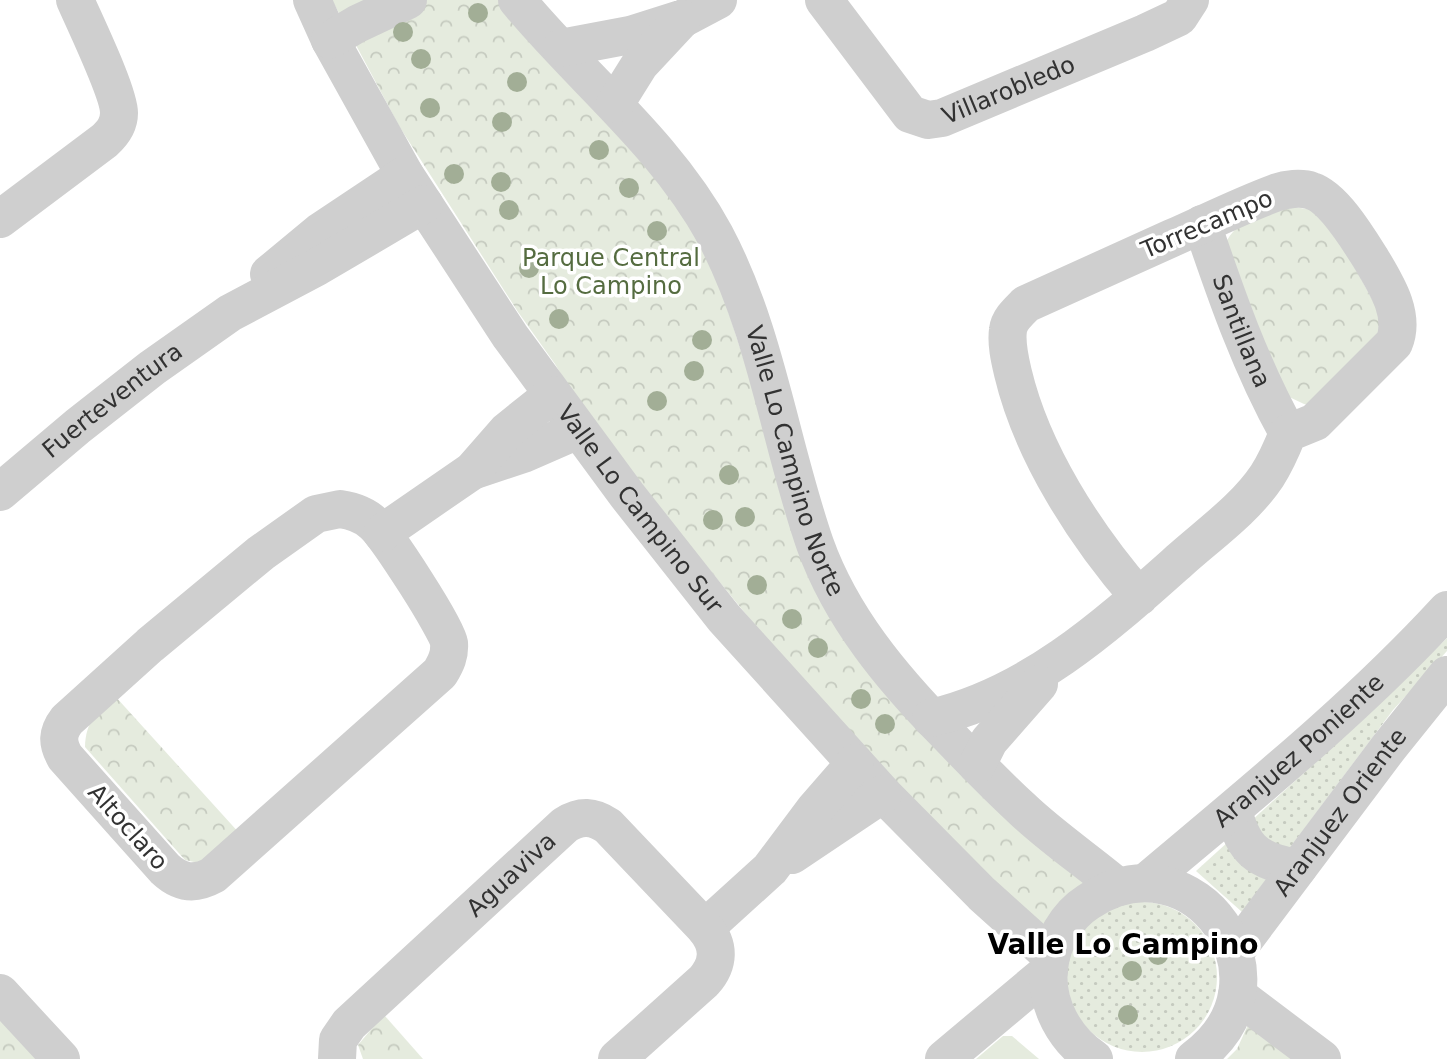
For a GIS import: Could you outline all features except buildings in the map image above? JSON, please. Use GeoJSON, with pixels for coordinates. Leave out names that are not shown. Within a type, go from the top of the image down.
{"type":"FeatureCollection","features":[{"type":"Feature","properties":{"kind":"street"},"geometry":{"type":"LineString","coordinates":[[0,219],[104,141],[115,129],[118,121],[117,101],[75,0]]}},
{"type":"Feature","properties":{"kind":"street","name":"Valle Lo Campino Sur"},"geometry":{"type":"LineString","coordinates":[[312,0],[330,40],[414,189],[510,336],[578,430],[724,618],[883,794],[1050,963]]}},
{"type":"Feature","properties":{"kind":"street"},"geometry":{"type":"LineString","coordinates":[[330,40],[408,0]]}},
{"type":"Feature","properties":{"kind":"street","name":"Valle Lo Campino Norte"},"geometry":{"type":"LineString","coordinates":[[517,0],[615,104],[688,191],[715,235],[751,322],[792,472],[816,547],[831,583],[884,666],[1021,809],[1132,885]]}},
{"type":"Feature","properties":{"kind":"street"},"geometry":{"type":"LineString","coordinates":[[561,48],[630,35],[684,18],[718,0]]}},
{"type":"Feature","properties":{"kind":"street","name":"Villarobledo"},"geometry":{"type":"LineString","coordinates":[[824,0],[910,114],[929,120],[942,118],[1145,33],[1179,17],[1190,0]]}},
{"type":"Feature","properties":{"kind":"street"},"geometry":{"type":"LineString","coordinates":[[615,104],[640,64],[684,18]]}},
{"type":"Feature","properties":{"kind":"street","name":"Fuerteventura"},"geometry":{"type":"LineString","coordinates":[[0,492],[120,393],[230,313],[261,282],[321,231],[414,189]]}},
{"type":"Feature","properties":{"kind":"street","name":"Torrecampo"},"geometry":{"type":"LineString","coordinates":[[1139,597],[1082,522],[1037,442],[1009,359],[1010,323],[1026,304],[1276,193],[1289,190],[1313,191],[1332,204],[1369,256],[1388,288],[1397,313],[1398,328],[1394,343],[1315,422],[1288,433]]}},
{"type":"Feature","properties":{"kind":"street","name":"Santillana"},"geometry":{"type":"LineString","coordinates":[[1202,225],[1237,323],[1271,402],[1288,433]]}},
{"type":"Feature","properties":{"kind":"street"},"geometry":{"type":"LineString","coordinates":[[382,533],[472,471],[507,431],[552,395]]}},
{"type":"Feature","properties":{"kind":"street"},"geometry":{"type":"LineString","coordinates":[[472,471],[523,454],[578,430]]}},
{"type":"Feature","properties":{"kind":"street"},"geometry":{"type":"LineString","coordinates":[[977,765],[989,741],[1060,660],[1139,597],[1257,489],[1279,456],[1288,433]]}},
{"type":"Feature","properties":{"kind":"street","name":"Altoclaro"},"geometry":{"type":"LineString","coordinates":[[340,509],[363,516],[374,523],[382,533],[445,629],[449,653],[446,664],[440,673],[213,875],[188,882],[171,875],[65,757],[60,748],[61,728],[159,636],[305,520],[328,510],[340,509]]}},
{"type":"Feature","properties":{"kind":"street","name":"Aranjuez Poniente"},"geometry":{"type":"LineString","coordinates":[[1132,885],[1233,810],[1387,672],[1447,610]]}},
{"type":"Feature","properties":{"kind":"street"},"geometry":{"type":"LineString","coordinates":[[931,718],[982,702],[1060,660]]}},
{"type":"Feature","properties":{"kind":"street","name":"Aranjuez Oriente"},"geometry":{"type":"LineString","coordinates":[[1235,952],[1388,747],[1447,675]]}},
{"type":"Feature","properties":{"kind":"street"},"geometry":{"type":"LineString","coordinates":[[770,869],[815,809],[855,763]]}},
{"type":"Feature","properties":{"kind":"street"},"geometry":{"type":"LineString","coordinates":[[705,928],[770,869],[883,794]]}},
{"type":"Feature","properties":{"kind":"street"},"geometry":{"type":"LineString","coordinates":[[1233,810],[1239,830],[1251,849],[1267,860],[1298,868]]}},
{"type":"Feature","properties":{"kind":"street","name":"Aguaviva"},"geometry":{"type":"LineString","coordinates":[[337,1059],[338,1040],[349,1024],[573,820],[588,817],[608,826],[705,928],[716,946],[715,966],[710,974],[617,1059]]}},
{"type":"Feature","properties":{"kind":"street"},"geometry":{"type":"LineString","coordinates":[[1094,1059],[1067,1035],[1056,1015],[1050,994],[1050,963],[1058,937],[1068,920],[1091,900],[1132,885],[1165,886],[1201,902],[1216,916],[1235,952],[1237,995],[1231,1015],[1208,1049],[1194,1059]]}},
{"type":"Feature","properties":{"kind":"street"},"geometry":{"type":"LineString","coordinates":[[944,1059],[1050,963]]}},
{"type":"Feature","properties":{"kind":"street"},"geometry":{"type":"LineString","coordinates":[[0,993],[61,1059]]}},
{"type":"Feature","properties":{"kind":"street"},"geometry":{"type":"LineString","coordinates":[[1237,995],[1322,1059]]}},
{"type":"Feature","properties":{"kind":"green space","name":"Parque Central Lo Campino"},"geometry":{"type":"Polygon","coordinates":[[[332,0],[502,0],[699,221],[818,589],[1095,883],[1039,944],[852,744],[592,426],[555,364],[518,312],[399,126],[332,0]]]}},
{"type":"Feature","properties":{"kind":"green space"},"geometry":{"type":"Polygon","coordinates":[[[1276,204],[1325,212],[1387,327],[1317,406],[1304,404],[1285,395],[1224,247],[1239,226],[1276,204]]]}},
{"type":"Feature","properties":{"kind":"green space"},"geometry":{"type":"Polygon","coordinates":[[[1447,638],[1447,651],[1393,710],[1242,912],[1196,871],[1350,731],[1447,638]]]}},
{"type":"Feature","properties":{"kind":"green space"},"geometry":{"type":"Polygon","coordinates":[[[115,696],[241,835],[203,864],[185,860],[85,747],[87,730],[93,718],[115,696]]]}},
{"type":"Feature","properties":{"kind":"green space"},"geometry":{"type":"Polygon","coordinates":[[[1142,902],[1171,908],[1195,924],[1211,948],[1217,977],[1211,1006],[1195,1030],[1171,1046],[1142,1052],[1113,1046],[1089,1030],[1073,1006],[1067,977],[1073,948],[1089,924],[1113,908],[1142,902]]]}},
{"type":"Feature","properties":{"kind":"green space"},"geometry":{"type":"Polygon","coordinates":[[[0,1011],[44,1059],[0,1059],[0,1011]]]}},
{"type":"Feature","properties":{"kind":"green space"},"geometry":{"type":"Polygon","coordinates":[[[385,1016],[423,1059],[363,1059],[358,1045],[385,1016]]]}},
{"type":"Feature","properties":{"kind":"green space"},"geometry":{"type":"Polygon","coordinates":[[[1252,1016],[1304,1059],[1227,1059],[1237,1049],[1252,1016]]]}},
{"type":"Feature","properties":{"kind":"green space"},"geometry":{"type":"Polygon","coordinates":[[[1003,1036],[1012,1036],[1039,1059],[976,1059],[1003,1036]]]}},
{"type":"Feature","properties":{"kind":"district","name":"Valle Lo Campino"},"geometry":{"type":"Point","coordinates":[1123,944]}}]}
